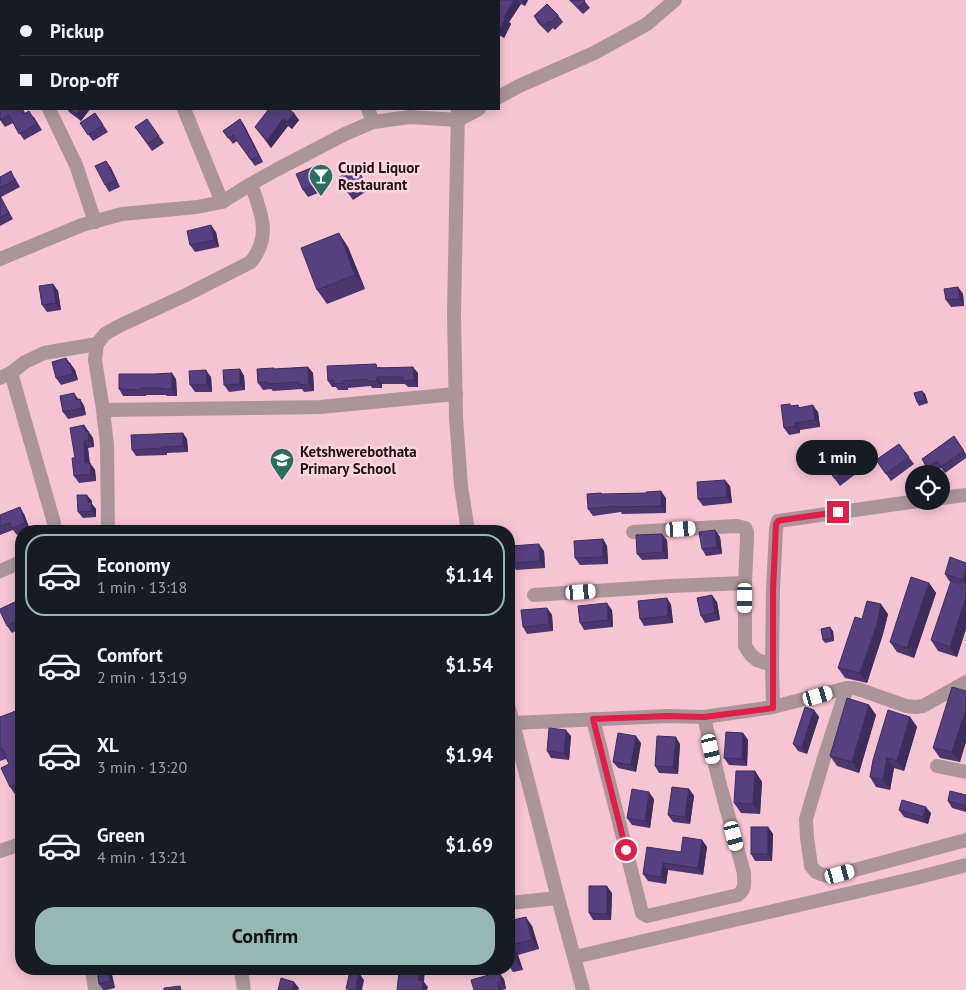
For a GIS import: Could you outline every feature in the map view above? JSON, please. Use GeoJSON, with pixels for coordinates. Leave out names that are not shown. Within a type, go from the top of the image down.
{"type":"FeatureCollection","features":[{"type":"Feature","properties":{"kind":"street"},"geometry":{"type":"LineString","coordinates":[[500,97],[519,86],[594,53],[647,24],[674,0]]}},
{"type":"Feature","properties":{"kind":"street"},"geometry":{"type":"LineString","coordinates":[[49,110],[76,165],[94,222]]}},
{"type":"Feature","properties":{"kind":"street"},"geometry":{"type":"LineString","coordinates":[[184,110],[222,202]]}},
{"type":"Feature","properties":{"kind":"street"},"geometry":{"type":"LineString","coordinates":[[0,259],[82,225],[122,214],[197,207],[222,202],[251,184],[345,134],[371,115],[410,117],[458,115],[476,110]]}},
{"type":"Feature","properties":{"kind":"street"},"geometry":{"type":"LineString","coordinates":[[458,115],[454,315],[456,417],[461,486],[467,525]]}},
{"type":"Feature","properties":{"kind":"street"},"geometry":{"type":"LineString","coordinates":[[108,525],[107,445],[95,360],[97,344],[105,334],[119,326],[186,296],[251,262],[257,253],[264,231],[262,216],[251,184]]}},
{"type":"Feature","properties":{"kind":"street"},"geometry":{"type":"LineString","coordinates":[[54,525],[45,491],[6,375],[25,362],[44,353],[97,344]]}},
{"type":"Feature","properties":{"kind":"street"},"geometry":{"type":"LineString","coordinates":[[103,410],[320,407],[456,394]]}},
{"type":"Feature","properties":{"kind":"street"},"geometry":{"type":"LineString","coordinates":[[950,497],[966,495]]}},
{"type":"Feature","properties":{"kind":"street"},"geometry":{"type":"LineString","coordinates":[[773,708],[773,590],[778,521],[905,503]]}},
{"type":"Feature","properties":{"kind":"street"},"geometry":{"type":"LineString","coordinates":[[633,532],[718,527],[745,528],[747,532],[745,646],[757,660],[772,665]]}},
{"type":"Feature","properties":{"kind":"street"},"geometry":{"type":"LineString","coordinates":[[0,571],[15,565]]}},
{"type":"Feature","properties":{"kind":"street"},"geometry":{"type":"LineString","coordinates":[[534,595],[745,583]]}},
{"type":"Feature","properties":{"kind":"street"},"geometry":{"type":"LineString","coordinates":[[515,723],[668,716],[704,717],[773,708],[847,688],[862,690],[906,706],[916,707],[923,706],[966,682]]}},
{"type":"Feature","properties":{"kind":"street"},"geometry":{"type":"LineString","coordinates":[[847,688],[806,819],[811,866],[816,872],[828,876],[840,874],[966,840]]}},
{"type":"Feature","properties":{"kind":"street"},"geometry":{"type":"LineString","coordinates":[[593,719],[642,913],[647,916],[738,895],[744,887],[744,873],[704,717]]}},
{"type":"Feature","properties":{"kind":"street"},"geometry":{"type":"LineString","coordinates":[[515,731],[583,990]]}},
{"type":"Feature","properties":{"kind":"street"},"geometry":{"type":"LineString","coordinates":[[937,766],[966,772]]}},
{"type":"Feature","properties":{"kind":"street"},"geometry":{"type":"LineString","coordinates":[[0,851],[15,846]]}},
{"type":"Feature","properties":{"kind":"street"},"geometry":{"type":"LineString","coordinates":[[575,957],[966,865]]}},
{"type":"Feature","properties":{"kind":"street"},"geometry":{"type":"LineString","coordinates":[[515,902],[558,898]]}},
{"type":"Feature","properties":{"kind":"street"},"geometry":{"type":"LineString","coordinates":[[93,975],[95,990]]}},
{"type":"Feature","properties":{"kind":"street"},"geometry":{"type":"LineString","coordinates":[[242,975],[244,990]]}},
{"type":"Feature","properties":{"kind":"building"},"geometry":{"type":"Polygon","coordinates":[[[500,0],[514,0],[504,17],[506,18],[500,29],[500,0]]]}},
{"type":"Feature","properties":{"kind":"building"},"geometry":{"type":"Polygon","coordinates":[[[570,0],[584,0],[585,1],[578,8],[570,0]]]}},
{"type":"Feature","properties":{"kind":"building"},"geometry":{"type":"Polygon","coordinates":[[[547,4],[558,15],[550,23],[549,21],[543,26],[534,16],[547,4]]]}},
{"type":"Feature","properties":{"kind":"building"},"geometry":{"type":"Polygon","coordinates":[[[0,110],[22,110],[24,114],[29,111],[37,124],[19,134],[9,115],[0,120],[0,110]]]}},
{"type":"Feature","properties":{"kind":"building"},"geometry":{"type":"Polygon","coordinates":[[[71,110],[79,110],[77,114],[71,110]]]}},
{"type":"Feature","properties":{"kind":"building"},"geometry":{"type":"Polygon","coordinates":[[[268,110],[290,110],[294,113],[287,122],[283,119],[267,141],[255,127],[268,110]]]}},
{"type":"Feature","properties":{"kind":"building"},"geometry":{"type":"Polygon","coordinates":[[[95,113],[103,125],[88,135],[80,123],[95,113]]]}},
{"type":"Feature","properties":{"kind":"building"},"geometry":{"type":"Polygon","coordinates":[[[147,119],[159,136],[148,144],[135,127],[147,119]]]}},
{"type":"Feature","properties":{"kind":"building"},"geometry":{"type":"Polygon","coordinates":[[[240,119],[259,156],[251,160],[233,135],[228,138],[223,131],[240,119]]]}},
{"type":"Feature","properties":{"kind":"building"},"geometry":{"type":"Polygon","coordinates":[[[106,161],[116,180],[105,185],[95,166],[106,161]]]}},
{"type":"Feature","properties":{"kind":"building"},"geometry":{"type":"Polygon","coordinates":[[[316,166],[323,182],[303,190],[296,174],[316,166]]]}},
{"type":"Feature","properties":{"kind":"building"},"geometry":{"type":"Polygon","coordinates":[[[356,167],[365,182],[348,193],[338,178],[356,167]]]}},
{"type":"Feature","properties":{"kind":"building"},"geometry":{"type":"Polygon","coordinates":[[[11,171],[15,180],[0,188],[0,177],[11,171]]]}},
{"type":"Feature","properties":{"kind":"building"},"geometry":{"type":"Polygon","coordinates":[[[0,196],[9,213],[0,218],[0,196]]]}},
{"type":"Feature","properties":{"kind":"building"},"geometry":{"type":"Polygon","coordinates":[[[211,225],[214,240],[190,245],[187,231],[211,225]]]}},
{"type":"Feature","properties":{"kind":"building"},"geometry":{"type":"Polygon","coordinates":[[[339,233],[355,275],[317,290],[301,248],[339,233]]]}},
{"type":"Feature","properties":{"kind":"building"},"geometry":{"type":"Polygon","coordinates":[[[53,284],[56,303],[42,305],[39,286],[53,284]]]}},
{"type":"Feature","properties":{"kind":"building"},"geometry":{"type":"Polygon","coordinates":[[[958,287],[960,299],[946,300],[944,289],[958,287]]]}},
{"type":"Feature","properties":{"kind":"building"},"geometry":{"type":"Polygon","coordinates":[[[66,358],[68,364],[70,363],[73,374],[56,378],[52,362],[66,358]]]}},
{"type":"Feature","properties":{"kind":"building"},"geometry":{"type":"Polygon","coordinates":[[[376,364],[377,368],[413,367],[414,380],[403,381],[403,377],[377,377],[377,381],[367,381],[367,379],[343,381],[344,383],[333,384],[333,380],[328,381],[327,366],[376,364]]]}},
{"type":"Feature","properties":{"kind":"building"},"geometry":{"type":"Polygon","coordinates":[[[308,367],[309,384],[300,385],[299,382],[258,383],[257,369],[308,367]]]}},
{"type":"Feature","properties":{"kind":"building"},"geometry":{"type":"Polygon","coordinates":[[[240,369],[240,384],[224,385],[223,370],[240,369]]]}},
{"type":"Feature","properties":{"kind":"building"},"geometry":{"type":"Polygon","coordinates":[[[206,370],[207,385],[190,385],[189,371],[206,370]]]}},
{"type":"Feature","properties":{"kind":"building"},"geometry":{"type":"Polygon","coordinates":[[[172,373],[172,389],[119,389],[119,374],[172,373]]]}},
{"type":"Feature","properties":{"kind":"building"},"geometry":{"type":"Polygon","coordinates":[[[922,391],[925,400],[917,402],[914,393],[922,391]]]}},
{"type":"Feature","properties":{"kind":"building"},"geometry":{"type":"Polygon","coordinates":[[[74,393],[76,400],[80,399],[82,408],[63,412],[60,396],[74,393]]]}},
{"type":"Feature","properties":{"kind":"building"},"geometry":{"type":"Polygon","coordinates":[[[790,404],[791,406],[798,405],[798,408],[813,405],[815,420],[795,423],[796,426],[784,428],[781,405],[790,404]]]}},
{"type":"Feature","properties":{"kind":"building"},"geometry":{"type":"Polygon","coordinates":[[[84,425],[86,432],[88,431],[89,440],[84,441],[85,463],[90,463],[91,474],[74,476],[72,458],[75,458],[70,428],[84,425]]]}},
{"type":"Feature","properties":{"kind":"building"},"geometry":{"type":"Polygon","coordinates":[[[183,433],[183,446],[132,450],[131,435],[183,433]]]}},
{"type":"Feature","properties":{"kind":"building"},"geometry":{"type":"Polygon","coordinates":[[[954,436],[964,451],[944,465],[940,465],[937,461],[931,465],[925,465],[922,459],[954,436]]]}},
{"type":"Feature","properties":{"kind":"building"},"geometry":{"type":"Polygon","coordinates":[[[899,444],[909,457],[886,474],[876,460],[899,444]]]}},
{"type":"Feature","properties":{"kind":"building"},"geometry":{"type":"Polygon","coordinates":[[[847,451],[856,464],[835,479],[826,467],[847,451]]]}},
{"type":"Feature","properties":{"kind":"building"},"geometry":{"type":"Polygon","coordinates":[[[725,480],[727,497],[698,499],[697,482],[725,480]]]}},
{"type":"Feature","properties":{"kind":"building"},"geometry":{"type":"Polygon","coordinates":[[[661,491],[661,506],[617,506],[588,509],[587,494],[661,491]]]}},
{"type":"Feature","properties":{"kind":"building"},"geometry":{"type":"Polygon","coordinates":[[[77,495],[87,495],[88,502],[91,502],[92,511],[78,512],[77,495]]]}},
{"type":"Feature","properties":{"kind":"building"},"geometry":{"type":"Polygon","coordinates":[[[20,507],[25,523],[15,525],[12,528],[10,523],[0,526],[0,515],[20,507]]]}},
{"type":"Feature","properties":{"kind":"building"},"geometry":{"type":"Polygon","coordinates":[[[715,530],[717,547],[702,549],[699,532],[715,530]]]}},
{"type":"Feature","properties":{"kind":"building"},"geometry":{"type":"Polygon","coordinates":[[[662,534],[663,552],[637,554],[636,535],[662,534]]]}},
{"type":"Feature","properties":{"kind":"building"},"geometry":{"type":"Polygon","coordinates":[[[603,539],[603,557],[575,558],[574,541],[603,539]]]}},
{"type":"Feature","properties":{"kind":"building"},"geometry":{"type":"Polygon","coordinates":[[[539,544],[540,561],[515,563],[515,546],[539,544]]]}},
{"type":"Feature","properties":{"kind":"building"},"geometry":{"type":"Polygon","coordinates":[[[950,557],[966,563],[963,580],[945,574],[950,557]]]}},
{"type":"Feature","properties":{"kind":"building"},"geometry":{"type":"Polygon","coordinates":[[[911,577],[929,583],[907,648],[890,642],[911,577]]]}},
{"type":"Feature","properties":{"kind":"building"},"geometry":{"type":"Polygon","coordinates":[[[951,581],[966,587],[966,597],[950,647],[931,640],[951,581]]]}},
{"type":"Feature","properties":{"kind":"building"},"geometry":{"type":"Polygon","coordinates":[[[712,595],[715,613],[701,616],[697,598],[712,595]]]}},
{"type":"Feature","properties":{"kind":"building"},"geometry":{"type":"Polygon","coordinates":[[[667,598],[668,616],[640,619],[638,601],[667,598]]]}},
{"type":"Feature","properties":{"kind":"building"},"geometry":{"type":"Polygon","coordinates":[[[867,601],[881,604],[877,624],[860,673],[838,668],[855,617],[862,619],[867,601]]]}},
{"type":"Feature","properties":{"kind":"building"},"geometry":{"type":"Polygon","coordinates":[[[15,602],[15,622],[7,626],[0,609],[15,602]]]}},
{"type":"Feature","properties":{"kind":"building"},"geometry":{"type":"Polygon","coordinates":[[[607,603],[608,620],[580,623],[578,606],[607,603]]]}},
{"type":"Feature","properties":{"kind":"building"},"geometry":{"type":"Polygon","coordinates":[[[547,608],[549,624],[523,627],[521,610],[547,608]]]}},
{"type":"Feature","properties":{"kind":"building"},"geometry":{"type":"Polygon","coordinates":[[[830,627],[832,638],[823,640],[821,629],[830,627]]]}},
{"type":"Feature","properties":{"kind":"building"},"geometry":{"type":"Polygon","coordinates":[[[952,687],[966,691],[966,709],[952,752],[933,748],[952,687]]]}},
{"type":"Feature","properties":{"kind":"building"},"geometry":{"type":"Polygon","coordinates":[[[847,698],[869,705],[852,762],[830,756],[847,698]]]}},
{"type":"Feature","properties":{"kind":"building"},"geometry":{"type":"Polygon","coordinates":[[[805,707],[814,710],[802,747],[793,744],[805,707]]]}},
{"type":"Feature","properties":{"kind":"building"},"geometry":{"type":"Polygon","coordinates":[[[888,710],[910,717],[897,761],[887,758],[883,780],[870,777],[873,760],[888,710]]]}},
{"type":"Feature","properties":{"kind":"building"},"geometry":{"type":"Polygon","coordinates":[[[15,711],[15,784],[10,787],[1,768],[9,764],[2,748],[0,749],[0,717],[15,711]]]}},
{"type":"Feature","properties":{"kind":"building"},"geometry":{"type":"Polygon","coordinates":[[[549,728],[566,730],[564,753],[547,751],[549,728]]]}},
{"type":"Feature","properties":{"kind":"building"},"geometry":{"type":"Polygon","coordinates":[[[726,732],[743,733],[742,759],[724,758],[726,732]]]}},
{"type":"Feature","properties":{"kind":"building"},"geometry":{"type":"Polygon","coordinates":[[[618,733],[636,736],[631,765],[613,762],[618,733]]]}},
{"type":"Feature","properties":{"kind":"building"},"geometry":{"type":"Polygon","coordinates":[[[657,736],[676,737],[673,767],[655,766],[657,736]]]}},
{"type":"Feature","properties":{"kind":"building"},"geometry":{"type":"Polygon","coordinates":[[[736,771],[755,771],[753,804],[734,803],[736,771]]]}},
{"type":"Feature","properties":{"kind":"building"},"geometry":{"type":"Polygon","coordinates":[[[672,787],[689,789],[685,817],[668,815],[672,787]]]}},
{"type":"Feature","properties":{"kind":"building"},"geometry":{"type":"Polygon","coordinates":[[[632,789],[649,792],[645,821],[627,818],[632,789]]]}},
{"type":"Feature","properties":{"kind":"building"},"geometry":{"type":"Polygon","coordinates":[[[950,791],[966,795],[966,806],[948,801],[950,791]]]}},
{"type":"Feature","properties":{"kind":"building"},"geometry":{"type":"Polygon","coordinates":[[[902,800],[926,807],[923,817],[899,810],[902,800]]]}},
{"type":"Feature","properties":{"kind":"building"},"geometry":{"type":"Polygon","coordinates":[[[751,827],[768,827],[768,854],[751,854],[751,827]]]}},
{"type":"Feature","properties":{"kind":"building"},"geometry":{"type":"Polygon","coordinates":[[[683,837],[702,840],[698,868],[663,863],[661,877],[643,874],[647,847],[681,852],[683,837]]]}},
{"type":"Feature","properties":{"kind":"building"},"geometry":{"type":"Polygon","coordinates":[[[589,886],[607,886],[607,914],[589,913],[589,886]]]}},
{"type":"Feature","properties":{"kind":"building"},"geometry":{"type":"Polygon","coordinates":[[[526,917],[532,940],[515,944],[515,920],[526,917]]]}},
{"type":"Feature","properties":{"kind":"building"},"geometry":{"type":"Polygon","coordinates":[[[98,975],[109,975],[111,981],[99,984],[98,975]]]}},
{"type":"Feature","properties":{"kind":"building"},"geometry":{"type":"Polygon","coordinates":[[[349,975],[359,975],[355,990],[346,989],[349,975]]]}},
{"type":"Feature","properties":{"kind":"building"},"geometry":{"type":"Polygon","coordinates":[[[399,975],[419,975],[418,980],[423,981],[422,990],[397,990],[399,975]]]}},
{"type":"Feature","properties":{"kind":"building"},"geometry":{"type":"Polygon","coordinates":[[[488,975],[500,975],[501,982],[498,983],[499,990],[474,990],[471,980],[488,975]]]}},
{"type":"Feature","properties":{"kind":"building"},"geometry":{"type":"Polygon","coordinates":[[[281,978],[294,982],[292,990],[278,990],[281,978]]]}},
{"type":"Feature","properties":{"kind":"building"},"geometry":{"type":"Polygon","coordinates":[[[180,986],[181,990],[164,990],[164,988],[180,986]]]}},
{"type":"Feature","properties":{"kind":"place","name":"Cupid Liquor Restaurant"},"geometry":{"type":"Point","coordinates":[321,197]}},
{"type":"Feature","properties":{"kind":"place","name":"Ketshwerebothata Primary School"},"geometry":{"type":"Point","coordinates":[282,481]}},
{"type":"Feature","properties":{"kind":"route"},"geometry":{"type":"LineString","coordinates":[[626,850],[593,719],[668,716],[704,717],[773,708],[773,590],[776,524],[782,520],[838,512]]}}]}
